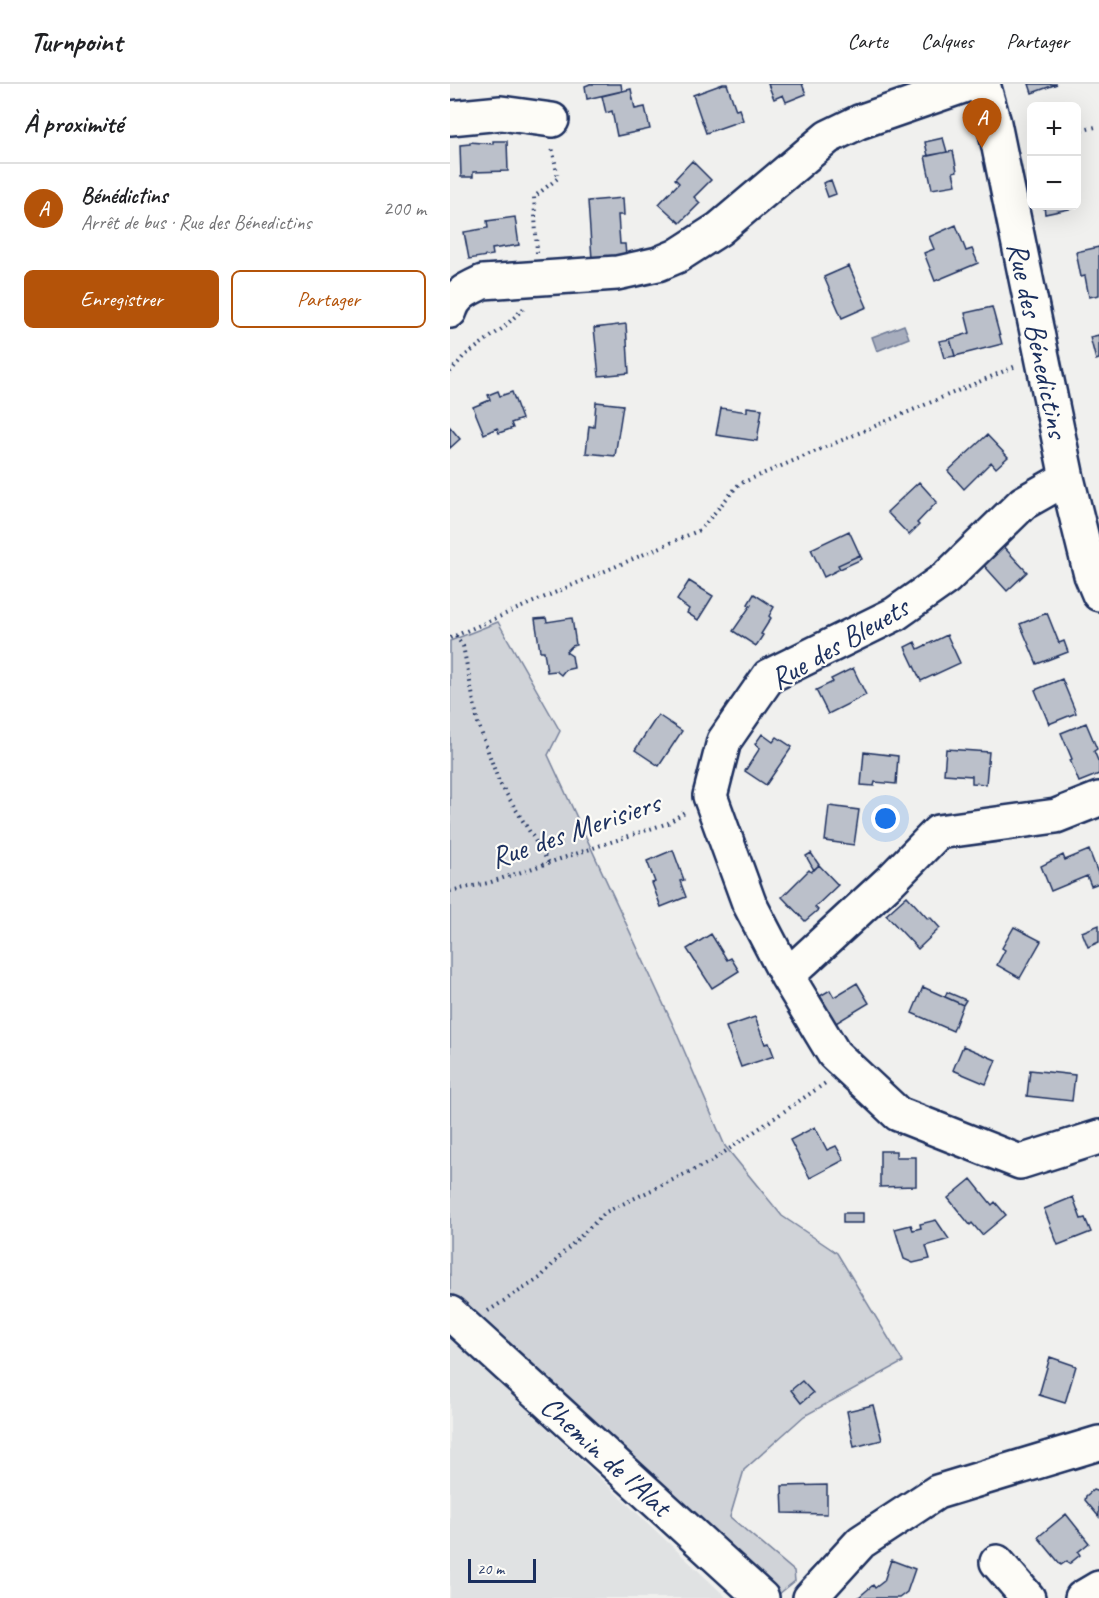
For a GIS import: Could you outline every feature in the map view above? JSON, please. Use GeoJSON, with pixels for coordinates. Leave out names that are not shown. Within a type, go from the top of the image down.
{"type":"FeatureCollection","features":[{"type":"Feature","properties":{"kind":"street"},"geometry":{"type":"LineString","coordinates":[[450,311],[453,301],[465,291],[483,282],[617,273],[658,264],[677,256],[719,229],[828,136],[859,122],[969,84]]}},
{"type":"Feature","properties":{"kind":"street","name":"Rue des Bénedictins"},"geometry":{"type":"LineString","coordinates":[[984,84],[1067,478],[1091,575],[1099,594]]}},
{"type":"Feature","properties":{"kind":"street"},"geometry":{"type":"LineString","coordinates":[[450,118],[501,113],[552,120]]}},
{"type":"Feature","properties":{"kind":"street","name":"Rue des Bleuets"},"geometry":{"type":"LineString","coordinates":[[710,796],[724,741],[769,676],[895,614],[946,578],[1023,503],[1067,478]]}},
{"type":"Feature","properties":{"kind":"street"},"geometry":{"type":"LineString","coordinates":[[710,796],[749,903],[786,976],[841,1061],[898,1114],[1020,1162],[1099,1137]]}},
{"type":"Feature","properties":{"kind":"street"},"geometry":{"type":"LineString","coordinates":[[786,976],[891,880],[938,832],[1056,816],[1099,799]]}},
{"type":"Feature","properties":{"kind":"street","name":"Chemin de l'Alat"},"geometry":{"type":"LineString","coordinates":[[457,1320],[762,1598]]}},
{"type":"Feature","properties":{"kind":"street"},"geometry":{"type":"LineString","coordinates":[[810,1598],[861,1542],[937,1492],[1099,1443]]}},
{"type":"Feature","properties":{"kind":"street"},"geometry":{"type":"LineString","coordinates":[[997,1562],[1028,1598]]}},
{"type":"Feature","properties":{"kind":"street"},"geometry":{"type":"LineString","coordinates":[[1082,1598],[1099,1588]]}},
{"type":"Feature","properties":{"kind":"path"},"geometry":{"type":"LineString","coordinates":[[450,372],[463,357],[503,328],[539,293],[534,197],[558,178],[550,137],[552,120]]}},
{"type":"Feature","properties":{"kind":"path"},"geometry":{"type":"LineString","coordinates":[[1081,131],[1099,126]]}},
{"type":"Feature","properties":{"kind":"path"},"geometry":{"type":"LineString","coordinates":[[450,638],[700,530],[739,484],[1041,355]]}},
{"type":"Feature","properties":{"kind":"path"},"geometry":{"type":"LineString","coordinates":[[456,636],[463,646],[478,723],[499,782],[549,863]]}},
{"type":"Feature","properties":{"kind":"path","name":"Rue des Merisiers"},"geometry":{"type":"LineString","coordinates":[[450,891],[488,883],[668,823],[710,796]]}},
{"type":"Feature","properties":{"kind":"path"},"geometry":{"type":"LineString","coordinates":[[457,1320],[540,1278],[606,1212],[710,1162],[841,1061]]}},
{"type":"Feature","properties":{"kind":"shaded area"},"geometry":{"type":"Polygon","coordinates":[[[498,622],[560,731],[548,755],[674,1027],[725,1146],[782,1216],[837,1253],[903,1362],[804,1416],[744,1470],[730,1517],[794,1571],[795,1581],[774,1598],[771,1598],[450,1295],[450,641],[498,622]]]}},
{"type":"Feature","properties":{"kind":"shaded area"},"geometry":{"type":"Polygon","coordinates":[[[450,1337],[707,1579],[727,1598],[450,1598],[450,1337]]]}},
{"type":"Feature","properties":{"kind":"water"},"geometry":{"type":"Polygon","coordinates":[[[904,325],[909,338],[877,351],[872,337],[904,325]]]}},
{"type":"Feature","properties":{"kind":"building"},"geometry":{"type":"Polygon","coordinates":[[[621,84],[622,91],[587,99],[585,86],[621,84]]]}},
{"type":"Feature","properties":{"kind":"building"},"geometry":{"type":"Polygon","coordinates":[[[727,84],[736,110],[739,109],[743,120],[706,133],[693,95],[727,84]]]}},
{"type":"Feature","properties":{"kind":"building"},"geometry":{"type":"Polygon","coordinates":[[[768,84],[802,84],[806,94],[786,102],[783,95],[774,99],[768,84]]]}},
{"type":"Feature","properties":{"kind":"building"},"geometry":{"type":"Polygon","coordinates":[[[1029,84],[1057,84],[1032,93],[1029,84]]]}},
{"type":"Feature","properties":{"kind":"building"},"geometry":{"type":"Polygon","coordinates":[[[631,89],[635,109],[645,107],[650,129],[617,136],[612,111],[606,113],[602,96],[631,89]]]}},
{"type":"Feature","properties":{"kind":"building"},"geometry":{"type":"Polygon","coordinates":[[[943,138],[947,152],[928,156],[925,142],[943,138]]]}},
{"type":"Feature","properties":{"kind":"building"},"geometry":{"type":"Polygon","coordinates":[[[493,141],[507,141],[508,171],[473,172],[473,177],[461,177],[460,145],[470,144],[470,142],[493,144],[493,141]]]}},
{"type":"Feature","properties":{"kind":"building"},"geometry":{"type":"Polygon","coordinates":[[[953,151],[957,171],[953,172],[956,185],[932,189],[925,156],[953,151]]]}},
{"type":"Feature","properties":{"kind":"building"},"geometry":{"type":"Polygon","coordinates":[[[692,161],[711,180],[694,197],[700,203],[680,223],[659,204],[679,183],[675,179],[692,161]]]}},
{"type":"Feature","properties":{"kind":"building"},"geometry":{"type":"Polygon","coordinates":[[[831,180],[836,194],[828,197],[823,183],[831,180]]]}},
{"type":"Feature","properties":{"kind":"building"},"geometry":{"type":"Polygon","coordinates":[[[623,198],[624,215],[618,215],[620,244],[625,244],[626,256],[592,259],[588,201],[623,198]]]}},
{"type":"Feature","properties":{"kind":"building"},"geometry":{"type":"Polygon","coordinates":[[[1044,210],[1064,210],[1045,214],[1044,210]]]}},
{"type":"Feature","properties":{"kind":"building"},"geometry":{"type":"Polygon","coordinates":[[[515,217],[519,245],[492,249],[493,255],[469,259],[464,232],[488,228],[487,221],[515,217]]]}},
{"type":"Feature","properties":{"kind":"building"},"geometry":{"type":"Polygon","coordinates":[[[956,225],[966,251],[972,249],[978,263],[935,281],[924,253],[934,249],[929,237],[956,225]]]}},
{"type":"Feature","properties":{"kind":"building"},"geometry":{"type":"Polygon","coordinates":[[[1099,247],[1099,295],[1089,297],[1085,276],[1081,277],[1076,252],[1099,247]]]}},
{"type":"Feature","properties":{"kind":"building"},"geometry":{"type":"Polygon","coordinates":[[[849,266],[867,307],[842,318],[824,277],[849,266]]]}},
{"type":"Feature","properties":{"kind":"building"},"geometry":{"type":"Polygon","coordinates":[[[992,307],[1002,344],[955,356],[950,339],[970,333],[965,313],[992,307]]]}},
{"type":"Feature","properties":{"kind":"building"},"geometry":{"type":"Polygon","coordinates":[[[626,324],[629,373],[599,376],[594,328],[626,324]]]}},
{"type":"Feature","properties":{"kind":"building"},"geometry":{"type":"Polygon","coordinates":[[[1099,335],[1099,359],[1096,360],[1090,337],[1099,335]]]}},
{"type":"Feature","properties":{"kind":"building"},"geometry":{"type":"Polygon","coordinates":[[[950,339],[955,356],[944,358],[939,341],[950,339]]]}},
{"type":"Feature","properties":{"kind":"building"},"geometry":{"type":"Polygon","coordinates":[[[498,391],[500,396],[512,392],[522,419],[511,423],[513,428],[499,433],[497,428],[484,434],[473,407],[490,400],[488,395],[498,391]]]}},
{"type":"Feature","properties":{"kind":"building"},"geometry":{"type":"Polygon","coordinates":[[[596,402],[623,405],[615,456],[586,453],[589,426],[594,427],[596,402]]]}},
{"type":"Feature","properties":{"kind":"building"},"geometry":{"type":"Polygon","coordinates":[[[747,407],[762,409],[757,441],[716,435],[721,408],[747,412],[747,407]]]}},
{"type":"Feature","properties":{"kind":"building"},"geometry":{"type":"Polygon","coordinates":[[[450,427],[460,439],[450,448],[450,427]]]}},
{"type":"Feature","properties":{"kind":"building"},"geometry":{"type":"Polygon","coordinates":[[[987,435],[1008,457],[996,468],[991,462],[964,489],[948,471],[987,435]]]}},
{"type":"Feature","properties":{"kind":"building"},"geometry":{"type":"Polygon","coordinates":[[[919,482],[937,502],[909,535],[887,512],[919,482]]]}},
{"type":"Feature","properties":{"kind":"building"},"geometry":{"type":"Polygon","coordinates":[[[849,531],[860,555],[838,565],[840,569],[824,577],[811,549],[849,531]]]}},
{"type":"Feature","properties":{"kind":"building"},"geometry":{"type":"Polygon","coordinates":[[[999,542],[1027,572],[1007,591],[980,561],[999,542]]]}},
{"type":"Feature","properties":{"kind":"building"},"geometry":{"type":"Polygon","coordinates":[[[860,555],[862,559],[840,569],[838,565],[860,555]]]}},
{"type":"Feature","properties":{"kind":"building"},"geometry":{"type":"Polygon","coordinates":[[[689,581],[713,596],[698,620],[687,613],[689,609],[677,600],[689,581]]]}},
{"type":"Feature","properties":{"kind":"building"},"geometry":{"type":"Polygon","coordinates":[[[754,594],[774,607],[769,616],[771,618],[756,646],[733,631],[751,605],[748,604],[754,594]]]}},
{"type":"Feature","properties":{"kind":"building"},"geometry":{"type":"Polygon","coordinates":[[[1047,613],[1059,643],[1064,641],[1068,652],[1037,664],[1020,624],[1047,613]]]}},
{"type":"Feature","properties":{"kind":"building"},"geometry":{"type":"Polygon","coordinates":[[[546,618],[547,622],[572,618],[576,645],[566,652],[572,656],[574,668],[565,670],[561,675],[556,671],[547,672],[544,651],[540,651],[535,619],[546,618]]]}},
{"type":"Feature","properties":{"kind":"building"},"geometry":{"type":"Polygon","coordinates":[[[947,635],[960,663],[921,681],[905,647],[915,642],[918,649],[947,635]]]}},
{"type":"Feature","properties":{"kind":"building"},"geometry":{"type":"Polygon","coordinates":[[[853,668],[866,695],[828,714],[816,690],[833,682],[831,679],[853,668]]]}},
{"type":"Feature","properties":{"kind":"building"},"geometry":{"type":"Polygon","coordinates":[[[1062,679],[1076,713],[1049,724],[1035,690],[1062,679]]]}},
{"type":"Feature","properties":{"kind":"building"},"geometry":{"type":"Polygon","coordinates":[[[658,715],[682,731],[659,766],[635,750],[658,715]]]}},
{"type":"Feature","properties":{"kind":"building"},"geometry":{"type":"Polygon","coordinates":[[[1086,723],[1097,749],[1094,751],[1099,763],[1099,774],[1079,782],[1061,733],[1086,723]]]}},
{"type":"Feature","properties":{"kind":"building"},"geometry":{"type":"Polygon","coordinates":[[[762,734],[773,742],[777,737],[792,747],[766,785],[745,771],[760,748],[755,744],[762,734]]]}},
{"type":"Feature","properties":{"kind":"building"},"geometry":{"type":"Polygon","coordinates":[[[946,749],[989,752],[986,784],[972,783],[972,776],[944,774],[946,749]]]}},
{"type":"Feature","properties":{"kind":"building"},"geometry":{"type":"Polygon","coordinates":[[[864,752],[898,756],[896,784],[875,782],[874,786],[861,785],[864,752]]]}},
{"type":"Feature","properties":{"kind":"building"},"geometry":{"type":"Polygon","coordinates":[[[829,806],[859,810],[854,845],[825,841],[829,806]]]}},
{"type":"Feature","properties":{"kind":"building"},"geometry":{"type":"Polygon","coordinates":[[[673,850],[684,880],[680,881],[686,897],[661,907],[647,861],[673,850]]]}},
{"type":"Feature","properties":{"kind":"building"},"geometry":{"type":"Polygon","coordinates":[[[1089,850],[1099,876],[1099,883],[1091,886],[1087,876],[1051,891],[1041,866],[1063,855],[1065,860],[1089,850]]]}},
{"type":"Feature","properties":{"kind":"building"},"geometry":{"type":"Polygon","coordinates":[[[811,853],[819,865],[814,870],[806,856],[811,853]]]}},
{"type":"Feature","properties":{"kind":"building"},"geometry":{"type":"Polygon","coordinates":[[[819,865],[838,885],[815,907],[818,910],[805,921],[782,897],[809,870],[811,872],[819,865]]]}},
{"type":"Feature","properties":{"kind":"building"},"geometry":{"type":"Polygon","coordinates":[[[907,896],[928,919],[930,917],[940,928],[918,949],[886,915],[907,896]]]}},
{"type":"Feature","properties":{"kind":"building"},"geometry":{"type":"Polygon","coordinates":[[[1099,925],[1099,942],[1088,947],[1082,932],[1099,925]]]}},
{"type":"Feature","properties":{"kind":"building"},"geometry":{"type":"Polygon","coordinates":[[[1014,927],[1041,941],[1020,978],[997,965],[1005,950],[1002,948],[1014,927]]]}},
{"type":"Feature","properties":{"kind":"building"},"geometry":{"type":"Polygon","coordinates":[[[711,934],[727,960],[731,958],[739,971],[712,988],[687,949],[711,934]]]}},
{"type":"Feature","properties":{"kind":"building"},"geometry":{"type":"Polygon","coordinates":[[[857,983],[869,1003],[831,1026],[815,999],[830,990],[834,997],[857,983]]]}},
{"type":"Feature","properties":{"kind":"building"},"geometry":{"type":"Polygon","coordinates":[[[923,987],[963,1005],[953,1031],[912,1013],[923,987]]]}},
{"type":"Feature","properties":{"kind":"building"},"geometry":{"type":"Polygon","coordinates":[[[947,992],[966,1000],[963,1005],[945,997],[947,992]]]}},
{"type":"Feature","properties":{"kind":"building"},"geometry":{"type":"Polygon","coordinates":[[[755,1017],[765,1044],[769,1043],[774,1056],[741,1067],[726,1027],[755,1017]]]}},
{"type":"Feature","properties":{"kind":"building"},"geometry":{"type":"Polygon","coordinates":[[[963,1046],[996,1060],[986,1084],[953,1070],[963,1046]]]}},
{"type":"Feature","properties":{"kind":"building"},"geometry":{"type":"Polygon","coordinates":[[[1030,1070],[1075,1075],[1072,1101],[1027,1096],[1030,1070]]]}},
{"type":"Feature","properties":{"kind":"building"},"geometry":{"type":"Polygon","coordinates":[[[815,1127],[827,1150],[836,1146],[844,1160],[810,1178],[790,1140],[815,1127]]]}},
{"type":"Feature","properties":{"kind":"building"},"geometry":{"type":"Polygon","coordinates":[[[880,1151],[896,1151],[896,1157],[916,1157],[916,1186],[880,1187],[880,1151]]]}},
{"type":"Feature","properties":{"kind":"building"},"geometry":{"type":"Polygon","coordinates":[[[971,1179],[992,1205],[995,1202],[1006,1215],[982,1235],[972,1223],[970,1225],[948,1198],[971,1179]]]}},
{"type":"Feature","properties":{"kind":"building"},"geometry":{"type":"Polygon","coordinates":[[[1073,1197],[1081,1219],[1085,1218],[1091,1232],[1058,1245],[1044,1209],[1073,1197]]]}},
{"type":"Feature","properties":{"kind":"building"},"geometry":{"type":"Polygon","coordinates":[[[843,1213],[863,1213],[863,1223],[843,1223],[843,1213]]]}},
{"type":"Feature","properties":{"kind":"building"},"geometry":{"type":"Polygon","coordinates":[[[936,1220],[949,1239],[926,1246],[930,1259],[913,1263],[904,1259],[895,1229],[911,1225],[913,1230],[921,1228],[920,1224],[936,1220]]]}},
{"type":"Feature","properties":{"kind":"building"},"geometry":{"type":"Polygon","coordinates":[[[1050,1357],[1076,1366],[1065,1403],[1039,1395],[1050,1357]]]}},
{"type":"Feature","properties":{"kind":"building"},"geometry":{"type":"Polygon","coordinates":[[[802,1381],[813,1393],[801,1403],[791,1390],[802,1381]]]}},
{"type":"Feature","properties":{"kind":"building"},"geometry":{"type":"Polygon","coordinates":[[[873,1405],[882,1440],[854,1447],[847,1411],[873,1405]]]}},
{"type":"Feature","properties":{"kind":"building"},"geometry":{"type":"Polygon","coordinates":[[[827,1485],[827,1514],[783,1513],[782,1486],[827,1485]]]}},
{"type":"Feature","properties":{"kind":"building"},"geometry":{"type":"Polygon","coordinates":[[[1093,1490],[1099,1492],[1099,1517],[1085,1500],[1093,1490]]]}},
{"type":"Feature","properties":{"kind":"building"},"geometry":{"type":"Polygon","coordinates":[[[1066,1514],[1089,1543],[1069,1564],[1067,1561],[1061,1565],[1038,1537],[1066,1514]]]}},
{"type":"Feature","properties":{"kind":"building"},"geometry":{"type":"Polygon","coordinates":[[[891,1560],[915,1569],[907,1592],[899,1598],[860,1598],[873,1585],[875,1588],[884,1581],[891,1560]]]}},
{"type":"Feature","properties":{"kind":"place","name":"Bénédictins"},"geometry":{"type":"Point","coordinates":[982,148]}}]}
